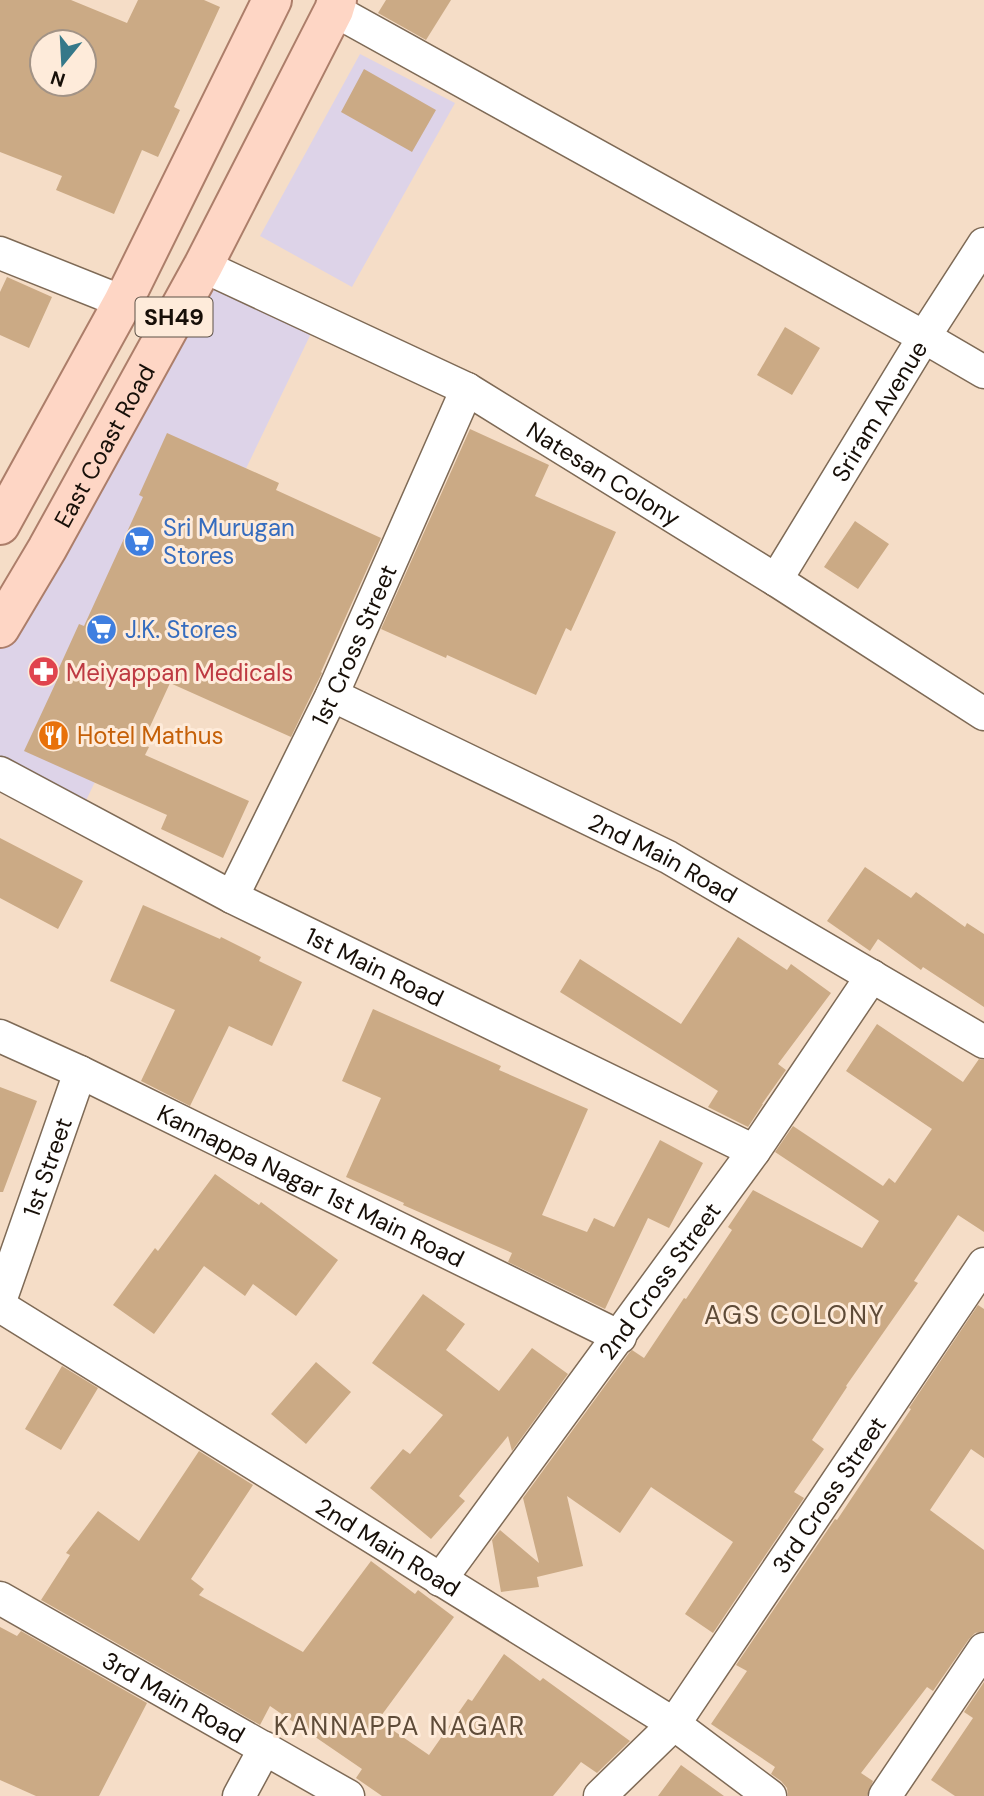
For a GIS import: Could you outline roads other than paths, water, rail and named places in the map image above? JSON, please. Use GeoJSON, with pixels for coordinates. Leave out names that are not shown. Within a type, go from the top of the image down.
{"type":"FeatureCollection","features":[{"type":"Feature","properties":{"kind":"main road","name":"SH49"},"geometry":{"type":"LineString","coordinates":[[0,525],[123,302],[272,0]]}},
{"type":"Feature","properties":{"kind":"main road","name":"East Coast Road"},"geometry":{"type":"LineString","coordinates":[[0,628],[47,549],[203,266],[335,5]]}},
{"type":"Feature","properties":{"kind":"street"},"geometry":{"type":"LineString","coordinates":[[335,5],[984,372]]}},
{"type":"Feature","properties":{"kind":"street","name":"Sriram Avenue"},"geometry":{"type":"LineString","coordinates":[[776,580],[984,244]]}},
{"type":"Feature","properties":{"kind":"street"},"geometry":{"type":"LineString","coordinates":[[0,253],[123,302]]}},
{"type":"Feature","properties":{"kind":"street","name":"Natesan Colony"},"geometry":{"type":"LineString","coordinates":[[203,266],[467,389],[776,580],[984,715]]}},
{"type":"Feature","properties":{"kind":"street","name":"1st Cross Street"},"geometry":{"type":"LineString","coordinates":[[232,897],[332,695],[467,389]]}},
{"type":"Feature","properties":{"kind":"street","name":"2nd Main Road"},"geometry":{"type":"LineString","coordinates":[[332,695],[668,857],[984,1042]]}},
{"type":"Feature","properties":{"kind":"street","name":"1st Main Road"},"geometry":{"type":"LineString","coordinates":[[0,772],[232,897],[754,1151]]}},
{"type":"Feature","properties":{"kind":"street","name":"2nd Cross Street"},"geometry":{"type":"LineString","coordinates":[[440,1580],[754,1151],[872,976]]}},
{"type":"Feature","properties":{"kind":"street","name":"Kannappa Nagar 1st Main Road"},"geometry":{"type":"LineString","coordinates":[[0,1036],[80,1072],[620,1337]]}},
{"type":"Feature","properties":{"kind":"street","name":"1st Street"},"geometry":{"type":"LineString","coordinates":[[0,1303],[80,1072]]}},
{"type":"Feature","properties":{"kind":"street","name":"3rd Cross Street"},"geometry":{"type":"LineString","coordinates":[[674,1724],[984,1264]]}},
{"type":"Feature","properties":{"kind":"street","name":"2nd Main Road"},"geometry":{"type":"LineString","coordinates":[[0,1303],[674,1724],[770,1796]]}},
{"type":"Feature","properties":{"kind":"street","name":"3rd Main Road"},"geometry":{"type":"LineString","coordinates":[[0,1598],[348,1796]]}},
{"type":"Feature","properties":{"kind":"street"},"geometry":{"type":"LineString","coordinates":[[885,1796],[984,1649]]}},
{"type":"Feature","properties":{"kind":"street"},"geometry":{"type":"LineString","coordinates":[[600,1796],[674,1724]]}},
{"type":"Feature","properties":{"kind":"street"},"geometry":{"type":"LineString","coordinates":[[239,1796],[265,1748]]}},
{"type":"Feature","properties":{"kind":"place","name":"Sri Murugan Stores"},"geometry":{"type":"Point","coordinates":[140,541]}},
{"type":"Feature","properties":{"kind":"place","name":"J.K. Stores"},"geometry":{"type":"Point","coordinates":[102,629]}},
{"type":"Feature","properties":{"kind":"place","name":"Meiyappan Medicals"},"geometry":{"type":"Point","coordinates":[43,672]}},
{"type":"Feature","properties":{"kind":"place","name":"Hotel Mathus"},"geometry":{"type":"Point","coordinates":[54,735]}},
{"type":"Feature","properties":{"kind":"district","name":"AGS COLONY"},"geometry":{"type":"Point","coordinates":[795,1315]}},
{"type":"Feature","properties":{"kind":"district","name":"KANNAPPA NAGAR"},"geometry":{"type":"Point","coordinates":[400,1726]}}]}
